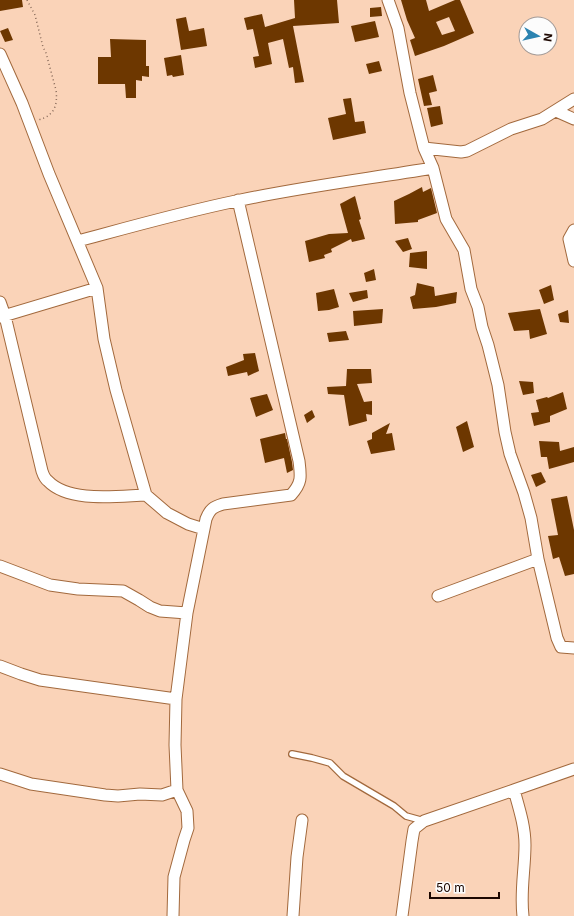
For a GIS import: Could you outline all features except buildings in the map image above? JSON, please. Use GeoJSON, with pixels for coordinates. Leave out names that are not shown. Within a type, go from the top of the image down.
{"type":"FeatureCollection","features":[{"type":"Feature","properties":{"kind":"street"},"geometry":{"type":"LineString","coordinates":[[388,0],[398,28],[410,93],[424,148],[433,168],[446,219],[464,250],[471,289],[478,307],[498,385],[510,454],[531,518],[538,559],[557,638],[561,647],[574,648]]}},
{"type":"Feature","properties":{"kind":"street"},"geometry":{"type":"LineString","coordinates":[[0,54],[18,92],[49,174],[97,288],[104,339],[116,390],[146,495],[167,513],[188,524],[204,529]]}},
{"type":"Feature","properties":{"kind":"street"},"geometry":{"type":"LineString","coordinates":[[424,148],[461,152],[467,151],[511,129],[542,119],[574,100]]}},
{"type":"Feature","properties":{"kind":"street"},"geometry":{"type":"LineString","coordinates":[[556,111],[574,119]]}},
{"type":"Feature","properties":{"kind":"street"},"geometry":{"type":"LineString","coordinates":[[78,242],[181,213],[238,200],[302,188],[433,168]]}},
{"type":"Feature","properties":{"kind":"street"},"geometry":{"type":"LineString","coordinates":[[173,916],[174,877],[188,828],[187,811],[177,790],[175,745],[176,699],[187,613],[204,529],[209,512],[215,506],[291,495],[297,488],[301,477],[299,461],[238,200]]}},
{"type":"Feature","properties":{"kind":"street"},"geometry":{"type":"LineString","coordinates":[[574,230],[569,239],[574,262]]}},
{"type":"Feature","properties":{"kind":"street"},"geometry":{"type":"LineString","coordinates":[[3,316],[97,288]]}},
{"type":"Feature","properties":{"kind":"street"},"geometry":{"type":"LineString","coordinates":[[0,302],[42,471],[47,481],[62,491],[88,497],[146,495]]}},
{"type":"Feature","properties":{"kind":"street"},"geometry":{"type":"LineString","coordinates":[[438,596],[538,559]]}},
{"type":"Feature","properties":{"kind":"street"},"geometry":{"type":"LineString","coordinates":[[0,566],[50,585],[78,589],[122,591],[160,611],[187,613]]}},
{"type":"Feature","properties":{"kind":"street"},"geometry":{"type":"LineString","coordinates":[[0,666],[40,680],[176,699]]}},
{"type":"Feature","properties":{"kind":"street"},"geometry":{"type":"LineString","coordinates":[[402,916],[414,829],[424,821],[574,769]]}},
{"type":"Feature","properties":{"kind":"street"},"geometry":{"type":"LineString","coordinates":[[0,774],[31,784],[105,795],[162,795],[177,790]]}},
{"type":"Feature","properties":{"kind":"street"},"geometry":{"type":"LineString","coordinates":[[514,790],[523,824],[525,843],[521,904],[523,916]]}},
{"type":"Feature","properties":{"kind":"street"},"geometry":{"type":"LineString","coordinates":[[292,916],[302,820]]}},
{"type":"Feature","properties":{"kind":"lane"},"geometry":{"type":"LineString","coordinates":[[292,754],[330,763],[343,776],[394,806],[406,816],[424,821]]}},
{"type":"Feature","properties":{"kind":"path"},"geometry":{"type":"LineString","coordinates":[[27,0],[35,15],[57,97],[52,113],[45,118],[29,122]]}}]}
